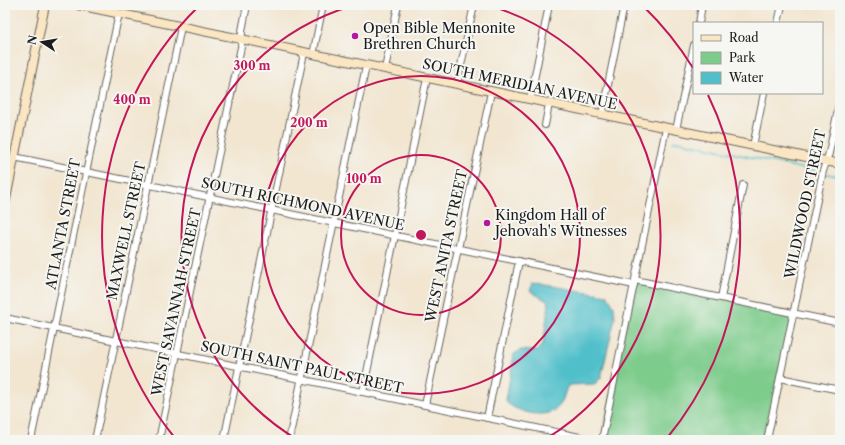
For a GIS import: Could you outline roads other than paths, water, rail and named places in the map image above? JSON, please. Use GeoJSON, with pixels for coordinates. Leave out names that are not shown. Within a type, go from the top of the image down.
{"type":"FeatureCollection","features":[{"type":"Feature","properties":{"kind":"main road"},"geometry":{"type":"LineString","coordinates":[[5,204],[45,5]]}},
{"type":"Feature","properties":{"kind":"main road","name":"SOUTH MERIDIAN AVENUE"},"geometry":{"type":"LineString","coordinates":[[78,5],[840,164]]}},
{"type":"Feature","properties":{"kind":"street","name":"WEST SAVANNAH STREET"},"geometry":{"type":"LineString","coordinates":[[160,440],[242,40],[242,31],[247,5]]}},
{"type":"Feature","properties":{"kind":"street"},"geometry":{"type":"LineString","coordinates":[[313,55],[323,5]]}},
{"type":"Feature","properties":{"kind":"street"},"geometry":{"type":"LineString","coordinates":[[385,69],[398,5]]}},
{"type":"Feature","properties":{"kind":"street"},"geometry":{"type":"LineString","coordinates":[[457,84],[474,5]]}},
{"type":"Feature","properties":{"kind":"street"},"geometry":{"type":"LineString","coordinates":[[530,100],[549,5]]}},
{"type":"Feature","properties":{"kind":"street"},"geometry":{"type":"LineString","coordinates":[[602,115],[624,5]]}},
{"type":"Feature","properties":{"kind":"street"},"geometry":{"type":"LineString","coordinates":[[698,22],[702,5]]}},
{"type":"Feature","properties":{"kind":"street"},"geometry":{"type":"LineString","coordinates":[[778,22],[782,5]]}},
{"type":"Feature","properties":{"kind":"street","name":"ATLANTA STREET"},"geometry":{"type":"LineString","coordinates":[[31,440],[119,13]]}},
{"type":"Feature","properties":{"kind":"street","name":"MAXWELL STREET"},"geometry":{"type":"LineString","coordinates":[[95,440],[181,27]]}},
{"type":"Feature","properties":{"kind":"street"},"geometry":{"type":"LineString","coordinates":[[676,130],[693,50]]}},
{"type":"Feature","properties":{"kind":"street"},"geometry":{"type":"LineString","coordinates":[[224,440],[304,53]]}},
{"type":"Feature","properties":{"kind":"street"},"geometry":{"type":"LineString","coordinates":[[289,440],[366,66]]}},
{"type":"Feature","properties":{"kind":"street"},"geometry":{"type":"LineString","coordinates":[[363,392],[428,78]]}},
{"type":"Feature","properties":{"kind":"street","name":"WEST ANITA STREET"},"geometry":{"type":"LineString","coordinates":[[425,405],[491,92]]}},
{"type":"Feature","properties":{"kind":"street"},"geometry":{"type":"LineString","coordinates":[[753,146],[764,94]]}},
{"type":"Feature","properties":{"kind":"street","name":"WILDWOOD STREET"},"geometry":{"type":"LineString","coordinates":[[767,440],[840,100]]}},
{"type":"Feature","properties":{"kind":"street"},"geometry":{"type":"LineString","coordinates":[[545,125],[549,104]]}},
{"type":"Feature","properties":{"kind":"street"},"geometry":{"type":"LineString","coordinates":[[602,440],[666,128]]}},
{"type":"Feature","properties":{"kind":"street","name":"SOUTH RICHMOND AVENUE"},"geometry":{"type":"LineString","coordinates":[[14,157],[519,261],[721,298],[840,323]]}},
{"type":"Feature","properties":{"kind":"street"},"geometry":{"type":"LineString","coordinates":[[721,298],[743,185]]}},
{"type":"Feature","properties":{"kind":"street"},"geometry":{"type":"LineString","coordinates":[[487,418],[519,261]]}},
{"type":"Feature","properties":{"kind":"street","name":"SOUTH SAINT PAUL STREET"},"geometry":{"type":"LineString","coordinates":[[5,318],[594,440]]}},
{"type":"Feature","properties":{"kind":"street"},"geometry":{"type":"LineString","coordinates":[[780,378],[840,390]]}},
{"type":"Feature","properties":{"kind":"water"},"geometry":{"type":"Polygon","coordinates":[[[533,283],[607,295],[614,306],[615,318],[601,378],[595,384],[569,385],[560,405],[555,410],[541,414],[534,414],[519,410],[507,403],[506,400],[514,354],[521,350],[537,351],[543,344],[549,304],[547,301],[530,291],[533,283]]]}},
{"type":"Feature","properties":{"kind":"waterway"},"geometry":{"type":"LineString","coordinates":[[673,142],[677,141],[818,172]]}},
{"type":"Feature","properties":{"kind":"waterway"},"geometry":{"type":"LineString","coordinates":[[827,174],[840,176]]}},
{"type":"Feature","properties":{"kind":"place","name":"Open Bible Mennonite Brethren Church"},"geometry":{"type":"Point","coordinates":[355,36]}},
{"type":"Feature","properties":{"kind":"place","name":"Kingdom Hall of Jehovah's Witnesses"},"geometry":{"type":"Point","coordinates":[487,223]}}]}
